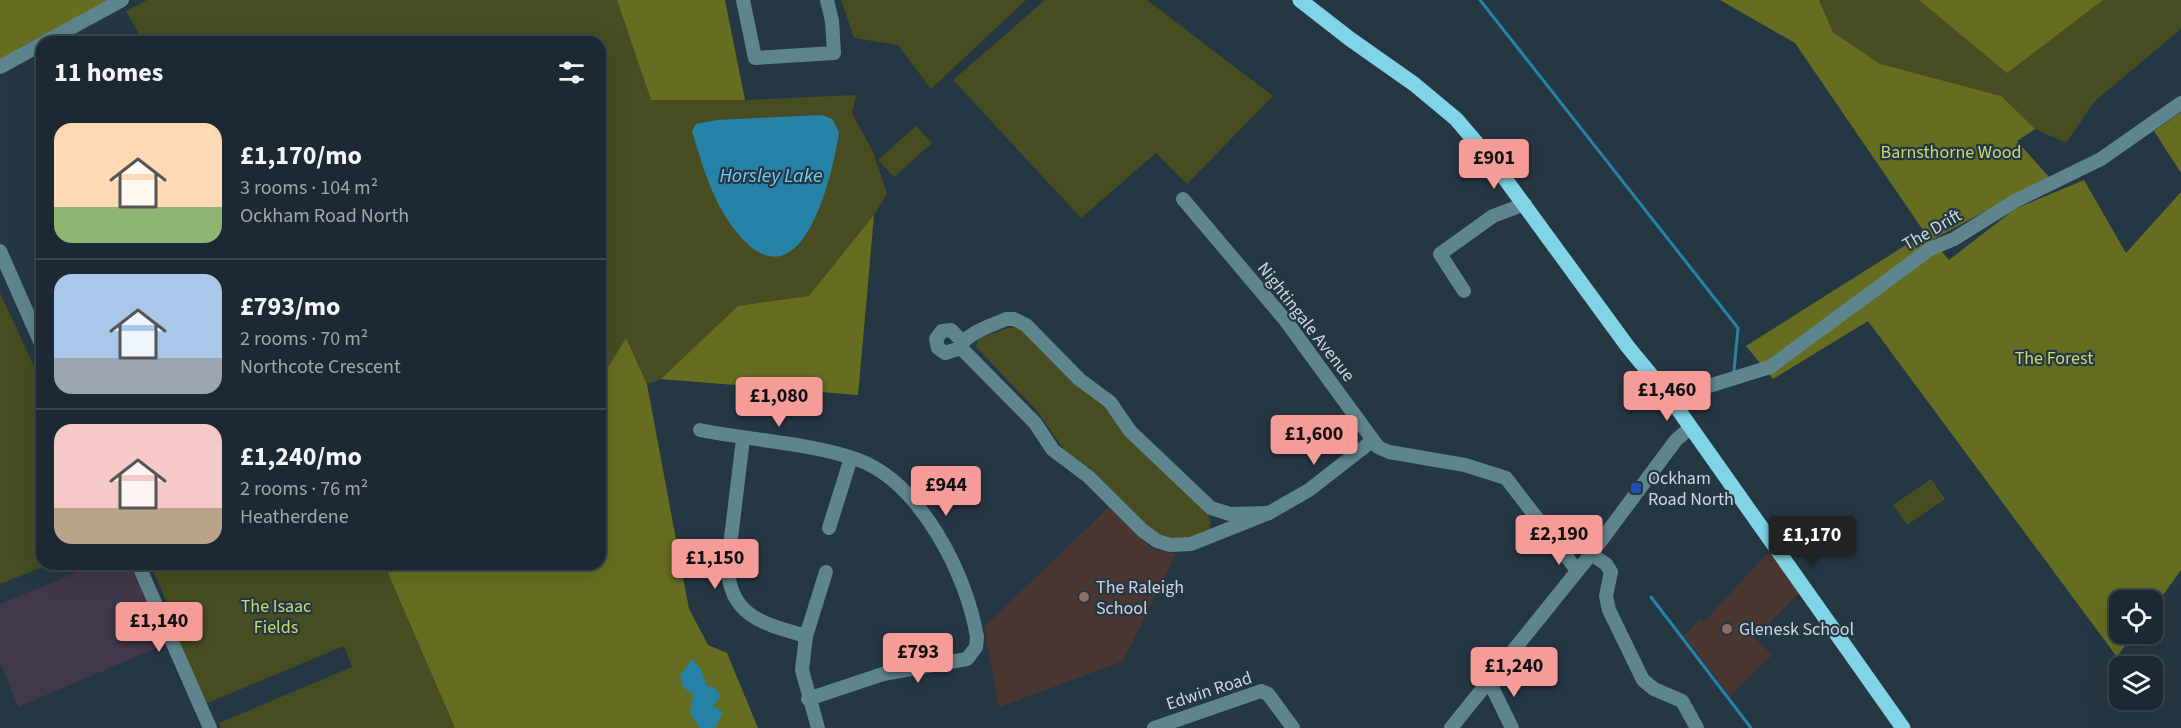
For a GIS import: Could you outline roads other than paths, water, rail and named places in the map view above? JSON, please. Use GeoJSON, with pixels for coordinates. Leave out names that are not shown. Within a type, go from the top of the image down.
{"type":"FeatureCollection","features":[{"type":"Feature","properties":{"kind":"main road"},"geometry":{"type":"LineString","coordinates":[[1300,0],[1414,84],[1456,119],[1525,204],[1628,347],[1670,398],[1839,633],[1903,728]]}},
{"type":"Feature","properties":{"kind":"street"},"geometry":{"type":"LineString","coordinates":[[57,36],[122,0]]}},
{"type":"Feature","properties":{"kind":"street"},"geometry":{"type":"LineString","coordinates":[[743,0],[755,58],[834,53],[832,21],[827,0]]}},
{"type":"Feature","properties":{"kind":"street"},"geometry":{"type":"LineString","coordinates":[[0,67],[36,47]]}},
{"type":"Feature","properties":{"kind":"street","name":"The Drift"},"geometry":{"type":"LineString","coordinates":[[1670,398],[1770,367],[1930,249],[1954,239],[2015,201],[2101,159],[2181,103]]}},
{"type":"Feature","properties":{"kind":"street","name":"Nightingale Avenue"},"geometry":{"type":"LineString","coordinates":[[1183,199],[1299,338],[1372,441],[1389,452],[1475,468],[1506,478],[1576,569]]}},
{"type":"Feature","properties":{"kind":"street"},"geometry":{"type":"LineString","coordinates":[[1464,291],[1440,254],[1493,216],[1525,204]]}},
{"type":"Feature","properties":{"kind":"street"},"geometry":{"type":"LineString","coordinates":[[0,251],[36,332]]}},
{"type":"Feature","properties":{"kind":"street"},"geometry":{"type":"LineString","coordinates":[[1212,536],[1221,523],[1218,514],[1130,431],[1110,402],[1078,379],[1021,321],[1006,320],[968,335],[962,344],[1035,423],[1053,450],[1089,477],[1146,534],[1163,543],[1191,544],[1212,536],[1269,513],[1310,490],[1372,441]]}},
{"type":"Feature","properties":{"kind":"street"},"geometry":{"type":"LineString","coordinates":[[1451,728],[1576,569],[1591,554],[1676,440],[1690,428]]}},
{"type":"Feature","properties":{"kind":"street"},"geometry":{"type":"LineString","coordinates":[[700,430],[851,458],[873,467],[897,486],[935,529],[960,578],[977,642],[971,656],[962,661],[883,674],[808,699]]}},
{"type":"Feature","properties":{"kind":"street"},"geometry":{"type":"LineString","coordinates":[[743,439],[728,563],[732,591],[741,607],[755,620],[806,636]]}},
{"type":"Feature","properties":{"kind":"street"},"geometry":{"type":"LineString","coordinates":[[829,528],[851,458]]}},
{"type":"Feature","properties":{"kind":"street"},"geometry":{"type":"LineString","coordinates":[[1211,508],[1230,514],[1269,513]]}},
{"type":"Feature","properties":{"kind":"street"},"geometry":{"type":"LineString","coordinates":[[1591,554],[1606,564],[1611,572],[1606,596],[1609,610],[1643,680],[1654,689],[1682,701],[1697,728]]}},
{"type":"Feature","properties":{"kind":"street"},"geometry":{"type":"LineString","coordinates":[[141,570],[210,728]]}},
{"type":"Feature","properties":{"kind":"street"},"geometry":{"type":"LineString","coordinates":[[818,728],[808,699],[802,670],[806,636],[826,572]]}},
{"type":"Feature","properties":{"kind":"street"},"geometry":{"type":"LineString","coordinates":[[1489,681],[1512,728]]}},
{"type":"Feature","properties":{"kind":"street","name":"Edwin Road"},"geometry":{"type":"LineString","coordinates":[[1154,728],[1261,691],[1268,694],[1293,728]]}},
{"type":"Feature","properties":{"kind":"water","name":"Horsley Lake"},"geometry":{"type":"Polygon","coordinates":[[[822,115],[832,119],[839,132],[827,185],[817,213],[804,237],[789,252],[771,256],[749,246],[719,206],[692,131],[696,124],[717,120],[822,115]]]}},
{"type":"Feature","properties":{"kind":"water"},"geometry":{"type":"Polygon","coordinates":[[[692,659],[701,669],[707,686],[714,687],[721,696],[713,706],[723,712],[715,728],[700,728],[690,713],[693,694],[683,687],[680,676],[692,659]]]}},
{"type":"Feature","properties":{"kind":"waterway"},"geometry":{"type":"LineString","coordinates":[[1480,0],[1738,328],[1734,371]]}},
{"type":"Feature","properties":{"kind":"waterway"},"geometry":{"type":"LineString","coordinates":[[1651,597],[1751,728]]}},
{"type":"Feature","properties":{"kind":"place","name":"Ockham Road North"},"geometry":{"type":"Point","coordinates":[1636,488]}},
{"type":"Feature","properties":{"kind":"place","name":"The Raleigh School"},"geometry":{"type":"Point","coordinates":[1084,597]}},
{"type":"Feature","properties":{"kind":"place","name":"Glenesk School"},"geometry":{"type":"Point","coordinates":[1727,629]}},
{"type":"Feature","properties":{"kind":"park label","name":"Barnsthorne Wood"},"geometry":{"type":"Point","coordinates":[1951,152]}},
{"type":"Feature","properties":{"kind":"park label","name":"The Forest"},"geometry":{"type":"Point","coordinates":[2054,358]}},
{"type":"Feature","properties":{"kind":"park label","name":"The Isaac Fields"},"geometry":{"type":"Point","coordinates":[276,616]}}]}
